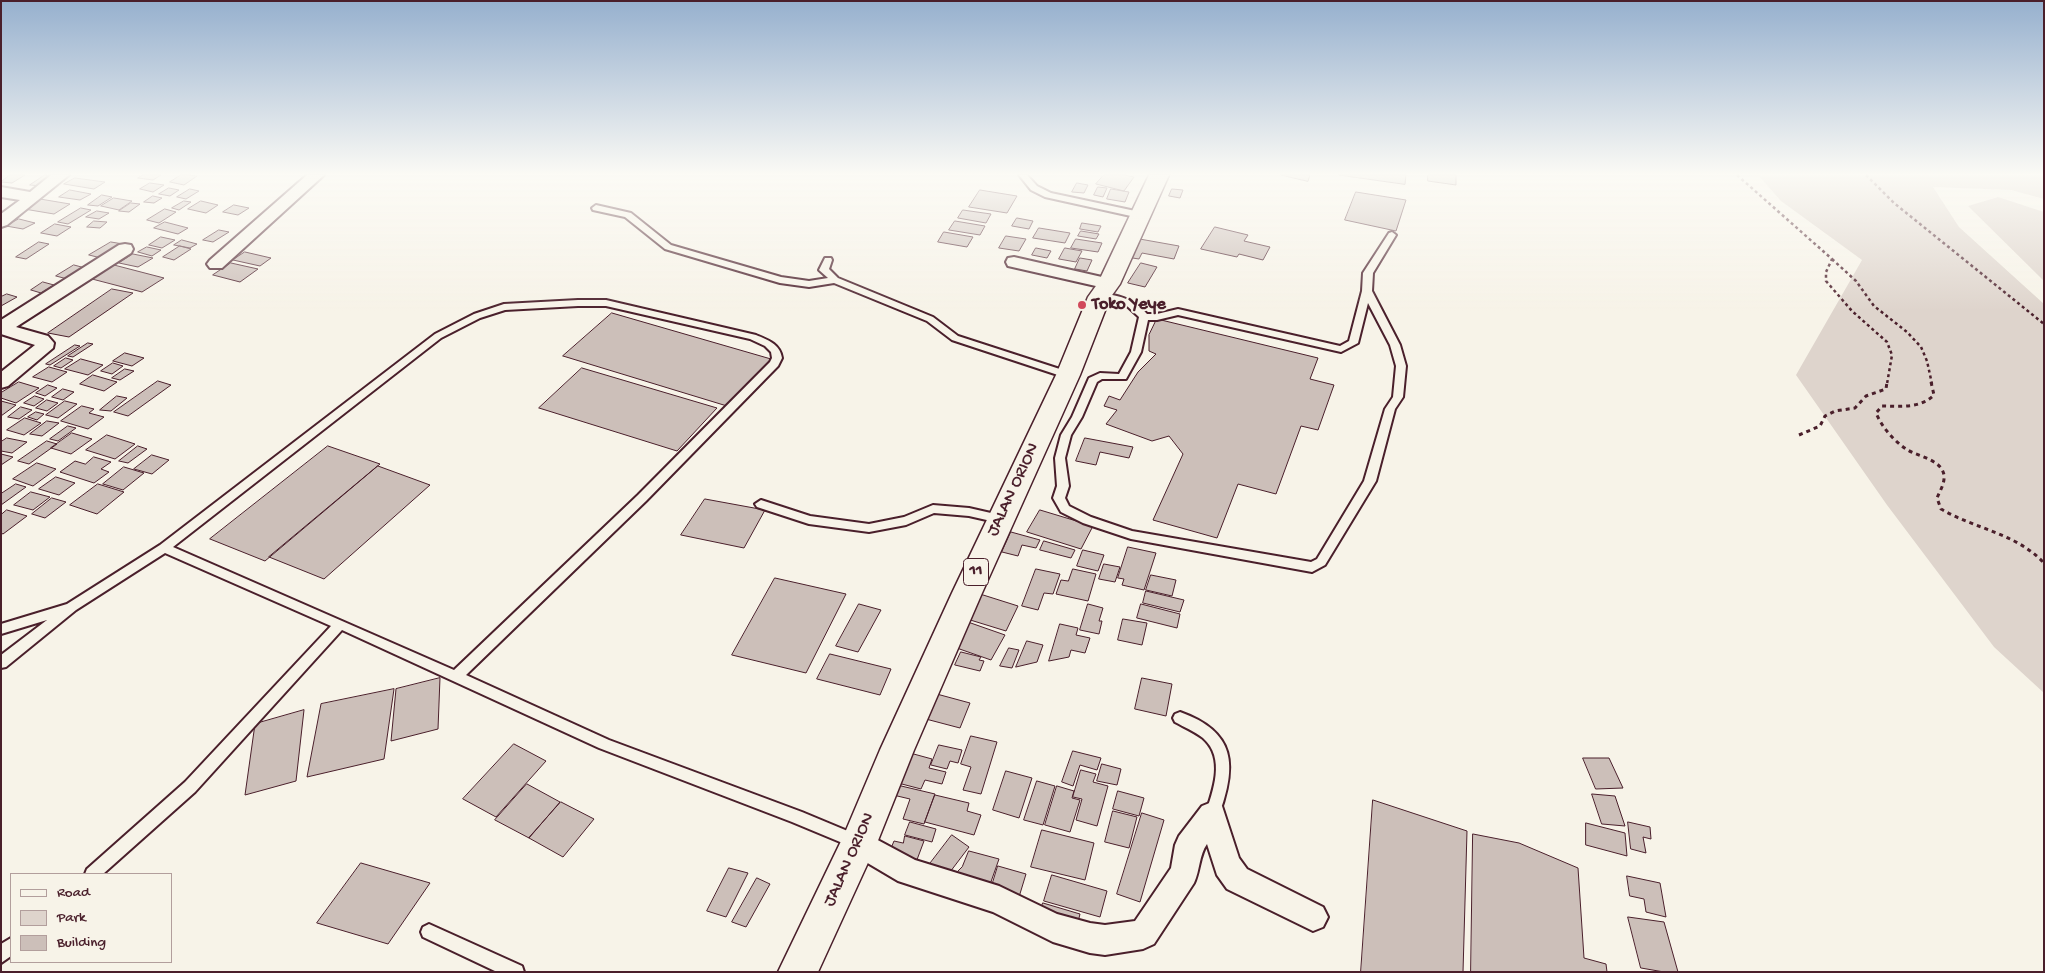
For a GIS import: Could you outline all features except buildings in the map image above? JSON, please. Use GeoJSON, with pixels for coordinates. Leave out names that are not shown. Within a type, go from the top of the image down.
{"type":"FeatureCollection","features":[{"type":"Feature","properties":{"kind":"highway","name":"JALAN ORION"},"geometry":{"type":"LineString","coordinates":[[798,972],[859,843],[897,750],[1000,519],[1068,375],[1104,290],[1137,220]]}},
{"type":"Feature","properties":{"kind":"street"},"geometry":{"type":"LineString","coordinates":[[216,264],[265,220]]}},
{"type":"Feature","properties":{"kind":"street"},"geometry":{"type":"LineString","coordinates":[[1,328],[125,249]]}},
{"type":"Feature","properties":{"kind":"street"},"geometry":{"type":"LineString","coordinates":[[1014,262],[1104,290]]}},
{"type":"Feature","properties":{"kind":"street"},"geometry":{"type":"LineString","coordinates":[[1,328],[41,340],[45,343],[44,348],[39,353],[1,382]]}},
{"type":"Feature","properties":{"kind":"street"},"geometry":{"type":"LineString","coordinates":[[859,843],[908,871],[999,900],[1053,927],[1090,938],[1105,940],[1143,934],[1184,873],[1189,845],[1212,816]]}},
{"type":"Feature","properties":{"kind":"street"},"geometry":{"type":"LineString","coordinates":[[1212,816],[1227,864],[1237,879],[1313,916]]}},
{"type":"Feature","properties":{"kind":"lane"},"geometry":{"type":"LineString","coordinates":[[635,220],[668,247],[780,280],[809,284],[836,280]]}},
{"type":"Feature","properties":{"kind":"lane"},"geometry":{"type":"LineString","coordinates":[[1144,317],[1157,317],[1178,312],[1342,350],[1353,343],[1367,291],[1368,274],[1392,235]]}},
{"type":"Feature","properties":{"kind":"lane"},"geometry":{"type":"LineString","coordinates":[[828,260],[824,270],[836,280],[930,319],[955,338],[1068,375]]}},
{"type":"Feature","properties":{"kind":"lane"},"geometry":{"type":"LineString","coordinates":[[1104,290],[1137,306],[1144,317],[1136,352],[1122,377],[1100,376],[1093,380],[1078,417],[1066,435],[1060,458],[1063,486],[1059,498],[1065,509],[1087,520],[1131,534],[1174,544],[1312,567],[1322,562],[1370,481],[1390,409],[1398,397],[1401,366],[1395,345],[1367,291]]}},
{"type":"Feature","properties":{"kind":"lane"},"geometry":{"type":"LineString","coordinates":[[1,663],[72,607],[164,548],[438,336],[476,316],[504,307],[527,304],[606,303],[753,337],[768,344],[776,351],[777,358],[774,364],[642,498],[456,676]]}},
{"type":"Feature","properties":{"kind":"lane"},"geometry":{"type":"LineString","coordinates":[[761,504],[810,520],[868,528],[906,522],[933,509],[969,512],[1000,519]]}},
{"type":"Feature","properties":{"kind":"lane"},"geometry":{"type":"LineString","coordinates":[[164,548],[340,624],[604,744],[797,817],[859,843]]}},
{"type":"Feature","properties":{"kind":"lane"},"geometry":{"type":"LineString","coordinates":[[1,629],[72,607]]}},
{"type":"Feature","properties":{"kind":"lane"},"geometry":{"type":"LineString","coordinates":[[93,873],[190,787],[340,624]]}},
{"type":"Feature","properties":{"kind":"lane"},"geometry":{"type":"LineString","coordinates":[[1180,718],[1210,736],[1224,761],[1220,793],[1212,816]]}},
{"type":"Feature","properties":{"kind":"lane"},"geometry":{"type":"LineString","coordinates":[[429,932],[516,972]]}},
{"type":"Feature","properties":{"kind":"path"},"geometry":{"type":"LineString","coordinates":[[1789,220],[1856,282],[1874,306],[1907,332],[1921,347],[1927,361],[1934,394],[1929,401],[1919,406],[1882,406],[1876,413],[1878,421],[1907,450],[1919,454],[1940,468],[1944,475],[1942,488],[1937,498],[1941,509],[1954,517],[2021,543],[2036,552],[2044,563]]}},
{"type":"Feature","properties":{"kind":"path"},"geometry":{"type":"LineString","coordinates":[[1916,220],[2044,324]]}},
{"type":"Feature","properties":{"kind":"path"},"geometry":{"type":"LineString","coordinates":[[1799,435],[1820,426],[1825,416],[1855,408],[1866,396],[1886,389],[1892,363],[1892,355],[1887,342],[1852,311],[1826,281],[1826,272],[1832,259]]}},
{"type":"Feature","properties":{"kind":"green space"},"geometry":{"type":"Polygon","coordinates":[[[1808,220],[1955,220],[1959,227],[2044,304],[2044,693],[1994,647],[1887,505],[1796,375],[1862,260],[1808,220]]]}},
{"type":"Feature","properties":{"kind":"green space"},"geometry":{"type":"Polygon","coordinates":[[[1983,220],[2044,220],[2044,281],[1983,220]]]}},
{"type":"Feature","properties":{"kind":"place","name":"Toko Yeye"},"geometry":{"type":"Point","coordinates":[1082,305]}}]}
